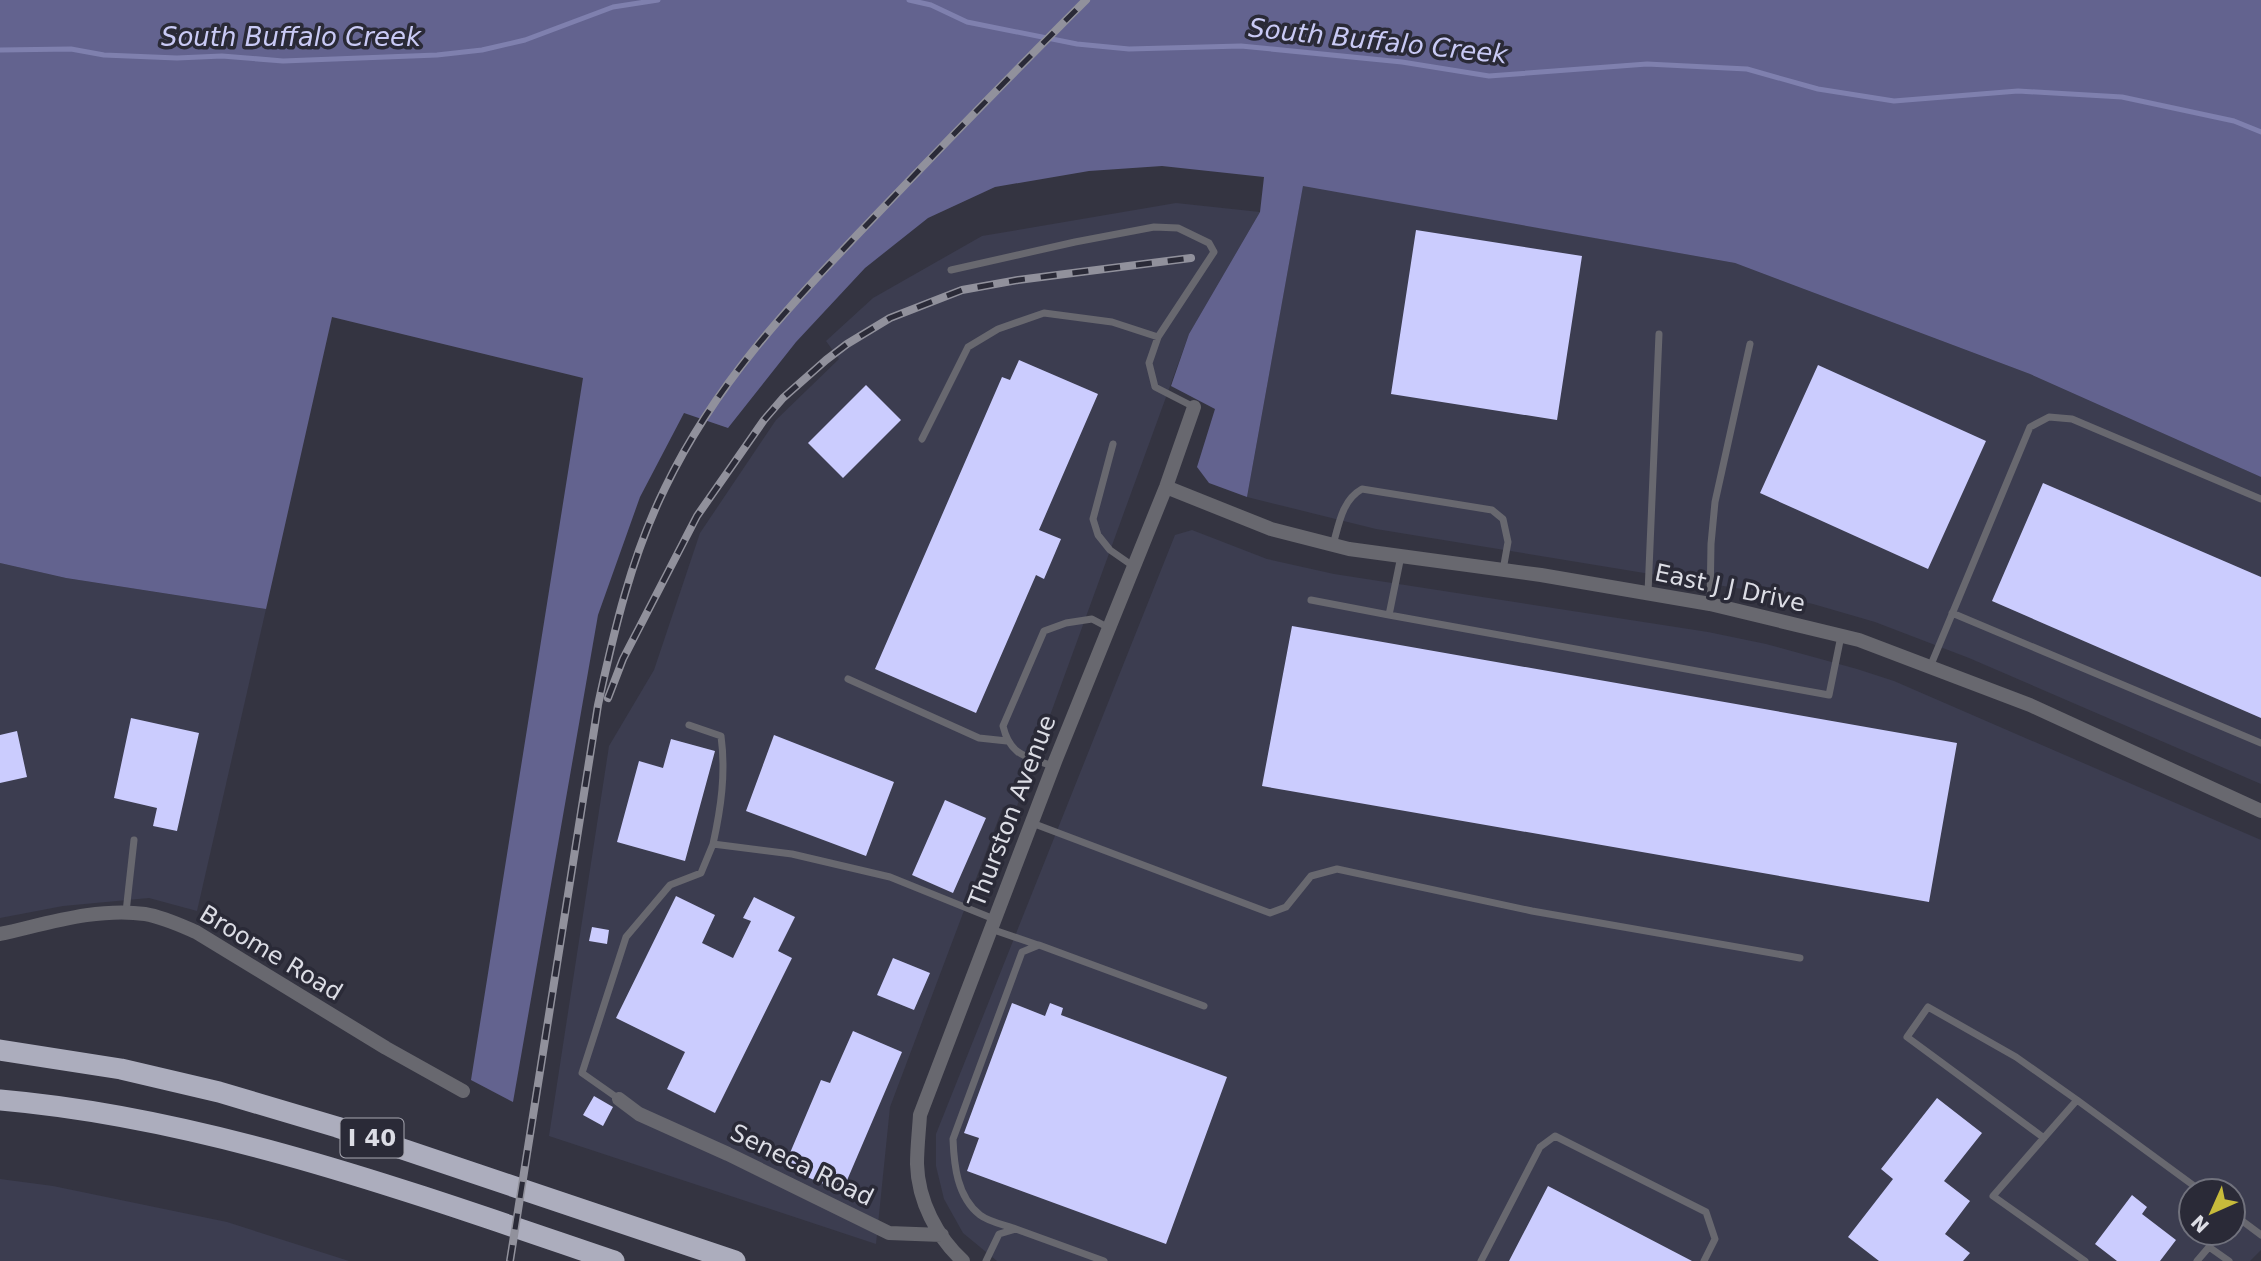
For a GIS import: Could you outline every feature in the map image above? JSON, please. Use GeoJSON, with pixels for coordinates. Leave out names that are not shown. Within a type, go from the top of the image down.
{"type":"FeatureCollection","features":[{"type":"Feature","properties":{"kind":"highway","name":"I 40"},"geometry":{"type":"LineString","coordinates":[[0,1050],[121,1069],[219,1092],[337,1127],[735,1261]]}},
{"type":"Feature","properties":{"kind":"highway","name":"I 40"},"geometry":{"type":"LineString","coordinates":[[0,1100],[99,1111],[294,1157],[614,1261]]}},
{"type":"Feature","properties":{"kind":"street","name":"Thurston Avenue"},"geometry":{"type":"LineString","coordinates":[[942,1235],[926,1210],[917,1167],[920,1115],[1053,766],[1166,487],[1194,407]]}},
{"type":"Feature","properties":{"kind":"street","name":"East J J Drive"},"geometry":{"type":"LineString","coordinates":[[1166,487],[1271,529],[1333,545],[1710,604],[1859,640],[2030,705],[2261,811]]}},
{"type":"Feature","properties":{"kind":"street","name":"Broome Road"},"geometry":{"type":"LineString","coordinates":[[0,934],[87,916],[125,913],[159,918],[196,932],[364,1035],[463,1091]]}},
{"type":"Feature","properties":{"kind":"street","name":"Seneca Road"},"geometry":{"type":"LineString","coordinates":[[619,1099],[639,1114],[728,1154],[889,1233],[942,1235]]}},
{"type":"Feature","properties":{"kind":"street"},"geometry":{"type":"LineString","coordinates":[[942,1235],[963,1261]]}},
{"type":"Feature","properties":{"kind":"lane"},"geometry":{"type":"LineString","coordinates":[[951,270],[1154,227],[1178,228],[1209,243],[1213,252],[1158,338],[1149,363],[1156,387],[1194,407]]}},
{"type":"Feature","properties":{"kind":"lane"},"geometry":{"type":"LineString","coordinates":[[922,439],[968,347],[998,329],[1044,313],[1112,322],[1158,338]]}},
{"type":"Feature","properties":{"kind":"lane"},"geometry":{"type":"LineString","coordinates":[[1648,594],[1659,334]]}},
{"type":"Feature","properties":{"kind":"lane"},"geometry":{"type":"LineString","coordinates":[[1710,604],[1715,502],[1750,344]]}},
{"type":"Feature","properties":{"kind":"lane"},"geometry":{"type":"LineString","coordinates":[[1930,667],[2030,427],[2049,417],[2073,418],[2261,499]]}},
{"type":"Feature","properties":{"kind":"lane"},"geometry":{"type":"LineString","coordinates":[[1113,444],[1093,519],[1098,534],[1110,550],[1134,566]]}},
{"type":"Feature","properties":{"kind":"lane"},"geometry":{"type":"LineString","coordinates":[[1333,545],[1342,513],[1353,494],[1362,489],[1492,510],[1503,519],[1508,542],[1503,570]]}},
{"type":"Feature","properties":{"kind":"lane"},"geometry":{"type":"LineString","coordinates":[[1390,615],[1401,556]]}},
{"type":"Feature","properties":{"kind":"lane"},"geometry":{"type":"LineString","coordinates":[[1311,600],[1829,695],[1842,636]]}},
{"type":"Feature","properties":{"kind":"lane"},"geometry":{"type":"LineString","coordinates":[[1952,613],[2261,743]]}},
{"type":"Feature","properties":{"kind":"lane"},"geometry":{"type":"LineString","coordinates":[[1053,766],[1021,754],[1007,741],[1003,726],[1044,631],[1066,623],[1091,619],[1109,628]]}},
{"type":"Feature","properties":{"kind":"lane"},"geometry":{"type":"LineString","coordinates":[[848,679],[979,738],[1007,741]]}},
{"type":"Feature","properties":{"kind":"lane"},"geometry":{"type":"LineString","coordinates":[[619,1099],[583,1073],[626,937],[670,885],[701,873],[713,844],[720,813],[723,788],[721,736],[690,725]]}},
{"type":"Feature","properties":{"kind":"lane"},"geometry":{"type":"LineString","coordinates":[[1031,823],[1270,913],[1286,906],[1311,876],[1337,869],[1532,911],[1800,958]]}},
{"type":"Feature","properties":{"kind":"lane"},"geometry":{"type":"LineString","coordinates":[[125,913],[134,840]]}},
{"type":"Feature","properties":{"kind":"lane"},"geometry":{"type":"LineString","coordinates":[[713,844],[792,854],[890,877],[1039,945],[1204,1006]]}},
{"type":"Feature","properties":{"kind":"lane"},"geometry":{"type":"LineString","coordinates":[[1039,945],[1021,952],[953,1139],[955,1171],[967,1201],[981,1216],[1104,1261]]}},
{"type":"Feature","properties":{"kind":"lane"},"geometry":{"type":"LineString","coordinates":[[2044,1138],[1907,1037],[1928,1007],[2016,1057],[2182,1177]]}},
{"type":"Feature","properties":{"kind":"lane"},"geometry":{"type":"LineString","coordinates":[[2077,1100],[1993,1196],[2085,1261]]}},
{"type":"Feature","properties":{"kind":"lane"},"geometry":{"type":"LineString","coordinates":[[1481,1261],[1540,1147],[1555,1136],[1706,1212],[1715,1239],[1704,1261]]}},
{"type":"Feature","properties":{"kind":"lane"},"geometry":{"type":"LineString","coordinates":[[986,1261],[999,1234],[1016,1229]]}},
{"type":"Feature","properties":{"kind":"lane"},"geometry":{"type":"LineString","coordinates":[[2197,1261],[2209,1247],[2229,1261]]}},
{"type":"Feature","properties":{"kind":"shaded area"},"geometry":{"type":"Polygon","coordinates":[[[0,0],[2261,0],[2261,477],[2030,374],[1735,263],[1303,186],[1247,497],[1209,483],[1197,467],[1215,409],[1171,386],[1189,334],[1260,212],[1264,177],[1162,166],[1089,171],[995,187],[928,218],[865,268],[796,342],[728,428],[684,413],[640,497],[598,615],[513,1102],[471,1080],[583,378],[332,317],[266,609],[66,578],[0,563],[0,0]]]}},
{"type":"Feature","properties":{"kind":"shaded area"},"geometry":{"type":"Polygon","coordinates":[[[1303,185],[1735,263],[2030,374],[2261,477],[2261,784],[1969,658],[1875,622],[1813,604],[1760,592],[1376,529],[1247,497],[1303,185]]]}},
{"type":"Feature","properties":{"kind":"shaded area"},"geometry":{"type":"Polygon","coordinates":[[[1176,203],[1260,212],[1189,334],[1017,806],[1003,807],[890,1107],[876,1244],[549,1136],[609,746],[654,670],[700,533],[776,420],[839,359],[826,341],[873,298],[982,236],[1176,203]]]}},
{"type":"Feature","properties":{"kind":"shaded area"},"geometry":{"type":"Polygon","coordinates":[[[1192,530],[1267,559],[1334,574],[1708,632],[1766,644],[1857,669],[1894,681],[2261,840],[2261,1250],[2250,1261],[997,1261],[963,1233],[944,1199],[936,1166],[936,1134],[1175,535],[1192,530]]]}},
{"type":"Feature","properties":{"kind":"shaded area"},"geometry":{"type":"Polygon","coordinates":[[[0,563],[66,578],[266,609],[197,911],[149,898],[63,906],[0,918],[0,563]]]}},
{"type":"Feature","properties":{"kind":"shaded area"},"geometry":{"type":"Polygon","coordinates":[[[0,1179],[53,1186],[227,1222],[349,1261],[0,1261],[0,1179]]]}},
{"type":"Feature","properties":{"kind":"building"},"geometry":{"type":"Polygon","coordinates":[[[1416,230],[1582,256],[1557,420],[1391,394],[1416,230]]]}},
{"type":"Feature","properties":{"kind":"building"},"geometry":{"type":"Polygon","coordinates":[[[1019,360],[1098,394],[1039,530],[1061,539],[1044,579],[1036,575],[976,713],[875,669],[1002,377],[1010,380],[1019,360]]]}},
{"type":"Feature","properties":{"kind":"building"},"geometry":{"type":"Polygon","coordinates":[[[1818,365],[1986,441],[1928,569],[1760,493],[1818,365]]]}},
{"type":"Feature","properties":{"kind":"building"},"geometry":{"type":"Polygon","coordinates":[[[866,385],[901,420],[843,478],[808,443],[866,385]]]}},
{"type":"Feature","properties":{"kind":"building"},"geometry":{"type":"Polygon","coordinates":[[[2043,483],[2261,577],[2261,718],[1992,601],[2043,483]]]}},
{"type":"Feature","properties":{"kind":"building"},"geometry":{"type":"Polygon","coordinates":[[[1292,626],[1957,743],[1929,902],[1262,786],[1292,626]]]}},
{"type":"Feature","properties":{"kind":"building"},"geometry":{"type":"Polygon","coordinates":[[[131,718],[199,733],[177,831],[153,826],[157,808],[114,798],[131,718]]]}},
{"type":"Feature","properties":{"kind":"building"},"geometry":{"type":"Polygon","coordinates":[[[17,731],[27,777],[0,783],[0,735],[17,731]]]}},
{"type":"Feature","properties":{"kind":"building"},"geometry":{"type":"Polygon","coordinates":[[[774,735],[894,782],[866,856],[746,811],[774,735]]]}},
{"type":"Feature","properties":{"kind":"building"},"geometry":{"type":"Polygon","coordinates":[[[671,739],[715,751],[685,861],[617,842],[639,761],[663,768],[671,739]]]}},
{"type":"Feature","properties":{"kind":"building"},"geometry":{"type":"Polygon","coordinates":[[[945,800],[986,818],[953,893],[912,875],[945,800]]]}},
{"type":"Feature","properties":{"kind":"building"},"geometry":{"type":"Polygon","coordinates":[[[676,896],[715,915],[702,943],[733,958],[751,921],[743,918],[754,897],[795,917],[778,951],[792,958],[715,1113],[667,1089],[685,1052],[616,1018],[676,896]]]}},
{"type":"Feature","properties":{"kind":"building"},"geometry":{"type":"Polygon","coordinates":[[[592,927],[609,930],[607,944],[589,941],[592,927]]]}},
{"type":"Feature","properties":{"kind":"building"},"geometry":{"type":"Polygon","coordinates":[[[893,958],[930,973],[914,1010],[877,995],[893,958]]]}},
{"type":"Feature","properties":{"kind":"building"},"geometry":{"type":"Polygon","coordinates":[[[1012,1003],[1045,1016],[1050,1003],[1063,1008],[1061,1015],[1227,1077],[1166,1244],[967,1171],[979,1138],[964,1133],[1012,1003]]]}},
{"type":"Feature","properties":{"kind":"building"},"geometry":{"type":"Polygon","coordinates":[[[853,1031],[902,1052],[842,1192],[784,1167],[821,1080],[830,1083],[853,1031]]]}},
{"type":"Feature","properties":{"kind":"building"},"geometry":{"type":"Polygon","coordinates":[[[594,1096],[613,1107],[603,1126],[583,1115],[594,1096]]]}},
{"type":"Feature","properties":{"kind":"building"},"geometry":{"type":"Polygon","coordinates":[[[1937,1098],[1982,1133],[1944,1181],[1970,1201],[1945,1234],[1970,1253],[1963,1261],[1879,1261],[1848,1237],[1893,1179],[1881,1169],[1937,1098]]]}},
{"type":"Feature","properties":{"kind":"building"},"geometry":{"type":"Polygon","coordinates":[[[1548,1186],[1692,1261],[1509,1261],[1548,1186]]]}},
{"type":"Feature","properties":{"kind":"building"},"geometry":{"type":"Polygon","coordinates":[[[2132,1195],[2147,1207],[2142,1214],[2176,1240],[2160,1261],[2117,1261],[2095,1244],[2132,1195]]]}},
{"type":"Feature","properties":{"kind":"waterway","name":"South Buffalo Creek"},"geometry":{"type":"LineString","coordinates":[[0,50],[71,49],[104,55],[177,58],[222,56],[283,61],[437,55],[482,50],[525,40],[613,7],[658,0]]}},
{"type":"Feature","properties":{"kind":"waterway","name":"South Buffalo Creek"},"geometry":{"type":"LineString","coordinates":[[909,0],[931,5],[967,22],[1077,44],[1129,49],[1241,46],[1402,62],[1489,76],[1647,64],[1747,69],[1818,89],[1894,101],[2018,91],[2122,97],[2234,121],[2261,132]]}},
{"type":"Feature","properties":{"kind":"railway"},"geometry":{"type":"LineString","coordinates":[[510,1261],[598,705],[633,567],[653,514],[686,448],[709,411],[761,341],[848,244],[1086,0]]}},
{"type":"Feature","properties":{"kind":"railway"},"geometry":{"type":"LineString","coordinates":[[608,698],[623,659],[697,516],[764,420],[783,398],[847,344],[890,318],[962,290],[1018,280],[1191,258]]}}]}
